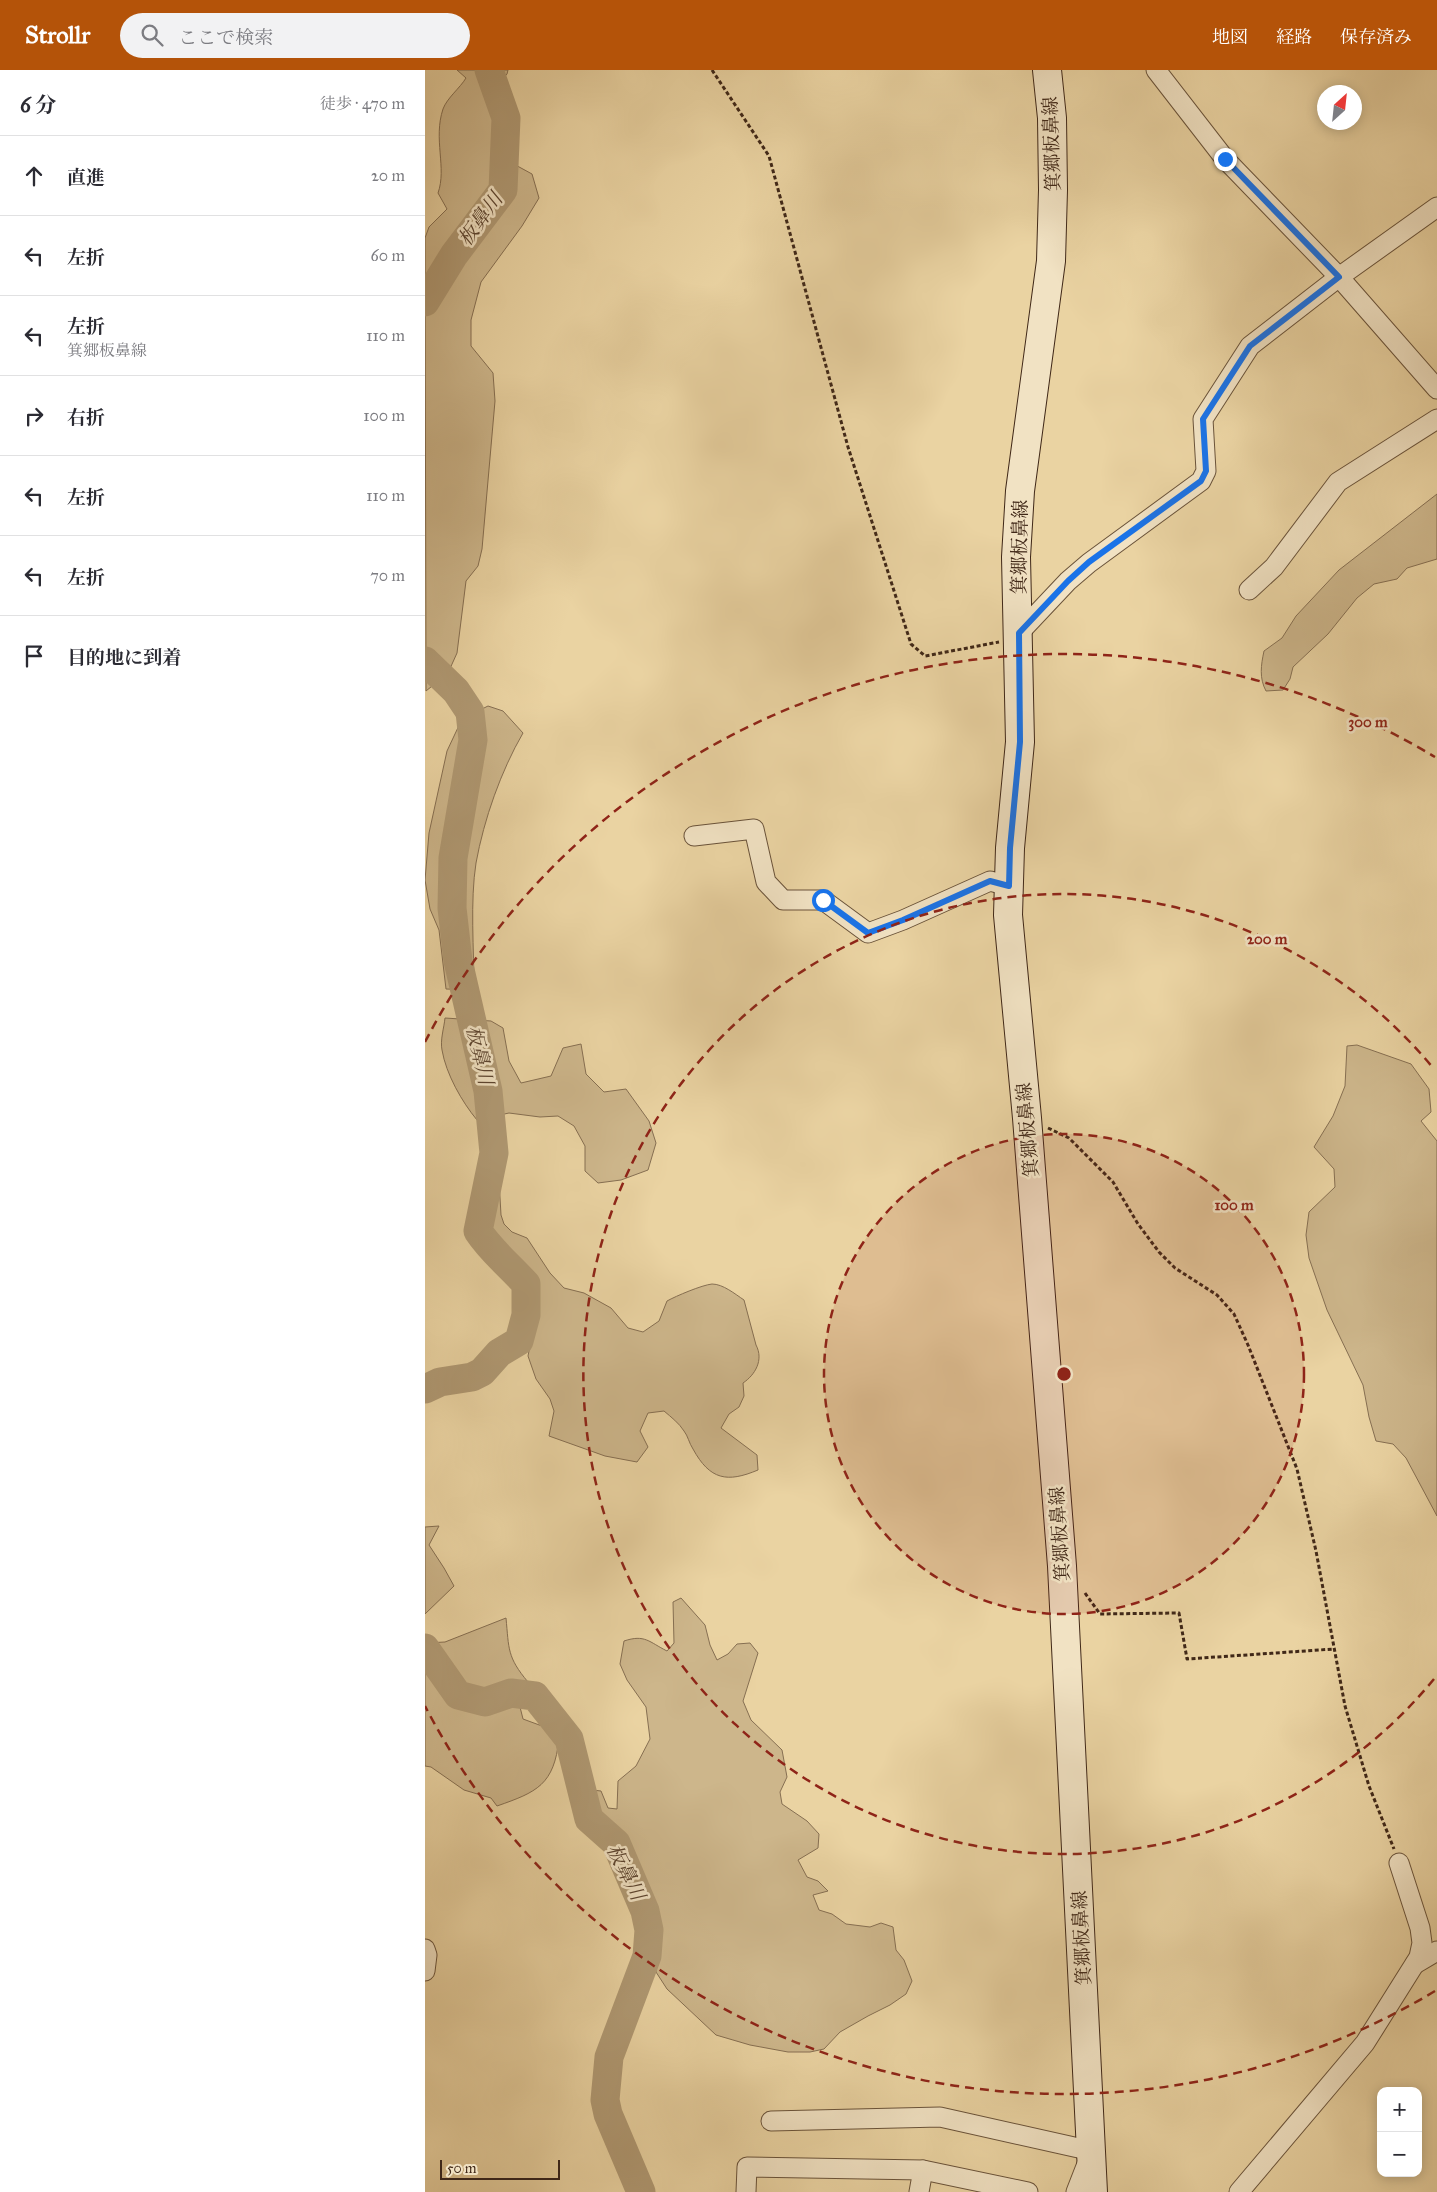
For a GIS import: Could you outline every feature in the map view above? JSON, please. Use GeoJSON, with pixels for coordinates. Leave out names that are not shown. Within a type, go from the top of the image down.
{"type":"FeatureCollection","features":[{"type":"Feature","properties":{"kind":"main road","name":"箕郷板鼻線"},"geometry":{"type":"LineString","coordinates":[[1047,70],[1052,118],[1053,163],[1051,260],[1020,491],[1016,557],[1020,742],[1010,848],[1008,915],[1027,1118],[1063,1577],[1093,2192]]}},
{"type":"Feature","properties":{"kind":"street"},"geometry":{"type":"LineString","coordinates":[[1156,70],[1225,159],[1339,277],[1437,390]]}},
{"type":"Feature","properties":{"kind":"street"},"geometry":{"type":"LineString","coordinates":[[1019,636],[1068,581],[1089,562],[1201,481],[1206,471],[1203,419],[1250,346],[1339,277],[1437,207]]}},
{"type":"Feature","properties":{"kind":"street"},"geometry":{"type":"LineString","coordinates":[[1249,590],[1274,566],[1338,482],[1437,419]]}},
{"type":"Feature","properties":{"kind":"street"},"geometry":{"type":"LineString","coordinates":[[694,836],[754,829],[766,882],[783,900],[823,900],[868,933],[903,920],[990,881],[1009,886]]}},
{"type":"Feature","properties":{"kind":"street"},"geometry":{"type":"LineString","coordinates":[[1239,2192],[1365,2043],[1415,1964],[1422,1943],[1421,1936],[1399,1863]]}},
{"type":"Feature","properties":{"kind":"street"},"geometry":{"type":"LineString","coordinates":[[425,1949],[427,1955],[425,1971]]}},
{"type":"Feature","properties":{"kind":"street"},"geometry":{"type":"LineString","coordinates":[[1415,1964],[1437,1951]]}},
{"type":"Feature","properties":{"kind":"street"},"geometry":{"type":"LineString","coordinates":[[771,2121],[940,2117],[1092,2151],[1076,2192]]}},
{"type":"Feature","properties":{"kind":"street"},"geometry":{"type":"LineString","coordinates":[[746,2192],[747,2167],[923,2170],[1028,2192]]}},
{"type":"Feature","properties":{"kind":"street"},"geometry":{"type":"LineString","coordinates":[[919,2192],[923,2170]]}},
{"type":"Feature","properties":{"kind":"path"},"geometry":{"type":"LineString","coordinates":[[712,70],[769,156],[848,447],[911,644],[925,656],[1019,636]]}},
{"type":"Feature","properties":{"kind":"path"},"geometry":{"type":"LineString","coordinates":[[1027,1118],[1069,1138],[1079,1147],[1094,1165],[1113,1182],[1138,1224],[1159,1252],[1175,1268],[1217,1295],[1234,1314],[1297,1469],[1316,1551],[1350,1724],[1369,1786],[1399,1863]]}},
{"type":"Feature","properties":{"kind":"path"},"geometry":{"type":"LineString","coordinates":[[1063,1577],[1077,1584],[1101,1614],[1179,1614],[1187,1659],[1334,1649]]}},
{"type":"Feature","properties":{"kind":"shaded area"},"geometry":{"type":"Polygon","coordinates":[[[457,70],[508,70],[507,74],[489,95],[499,156],[532,174],[539,198],[522,226],[481,282],[471,320],[471,346],[493,373],[495,401],[482,549],[478,566],[466,581],[457,653],[448,673],[426,691],[425,238],[429,227],[447,209],[438,193],[441,174],[439,131],[445,105],[466,78],[457,70]]]}},
{"type":"Feature","properties":{"kind":"shaded area"},"geometry":{"type":"Polygon","coordinates":[[[1437,494],[1437,559],[1407,568],[1397,579],[1374,584],[1357,598],[1328,634],[1293,667],[1290,679],[1283,690],[1266,691],[1261,671],[1264,651],[1282,638],[1296,616],[1339,570],[1437,494]]]}},
{"type":"Feature","properties":{"kind":"shaded area"},"geometry":{"type":"Polygon","coordinates":[[[488,706],[503,711],[523,733],[507,763],[494,796],[476,863],[473,909],[474,990],[446,989],[439,930],[430,909],[425,880],[429,833],[447,751],[462,719],[488,706]]]}},
{"type":"Feature","properties":{"kind":"shaded area"},"geometry":{"type":"Polygon","coordinates":[[[445,1018],[491,1021],[503,1028],[509,1061],[521,1083],[551,1076],[563,1048],[581,1044],[586,1074],[604,1092],[626,1089],[649,1121],[656,1143],[648,1170],[621,1180],[598,1183],[585,1171],[585,1146],[574,1126],[558,1116],[540,1117],[509,1113],[477,1120],[455,1087],[447,1069],[441,1042],[445,1018]]]}},
{"type":"Feature","properties":{"kind":"shaded area"},"geometry":{"type":"Polygon","coordinates":[[[1357,1045],[1411,1064],[1429,1089],[1431,1112],[1421,1121],[1437,1141],[1437,1516],[1406,1458],[1393,1444],[1376,1441],[1363,1385],[1327,1310],[1309,1258],[1306,1235],[1309,1212],[1335,1187],[1334,1169],[1314,1147],[1333,1116],[1345,1086],[1347,1046],[1357,1045]]]}},
{"type":"Feature","properties":{"kind":"shaded area"},"geometry":{"type":"Polygon","coordinates":[[[488,1140],[501,1141],[502,1153],[499,1180],[501,1215],[504,1224],[512,1232],[527,1238],[550,1273],[564,1288],[584,1293],[611,1308],[628,1328],[643,1332],[659,1321],[667,1301],[702,1286],[712,1284],[720,1286],[744,1300],[758,1351],[759,1362],[751,1376],[743,1383],[744,1396],[739,1407],[729,1414],[721,1428],[757,1455],[758,1470],[737,1477],[720,1476],[713,1473],[699,1459],[682,1428],[664,1411],[648,1413],[640,1431],[648,1447],[637,1462],[605,1456],[549,1436],[554,1411],[550,1399],[536,1379],[528,1356],[538,1305],[538,1286],[511,1253],[490,1232],[484,1211],[484,1167],[488,1140]]]}},
{"type":"Feature","properties":{"kind":"shaded area"},"geometry":{"type":"Polygon","coordinates":[[[439,1526],[429,1545],[454,1586],[425,1614],[425,1527],[439,1526]]]}},
{"type":"Feature","properties":{"kind":"shaded area"},"geometry":{"type":"Polygon","coordinates":[[[681,1598],[705,1625],[710,1645],[717,1660],[728,1654],[737,1644],[750,1643],[758,1653],[743,1701],[751,1720],[782,1750],[787,1777],[780,1792],[782,1804],[807,1821],[819,1834],[818,1848],[798,1860],[807,1877],[818,1881],[828,1891],[813,1895],[819,1910],[832,1914],[846,1924],[870,1927],[881,1923],[893,1927],[896,1950],[904,1960],[912,1981],[906,1994],[890,2005],[840,2032],[824,2049],[810,2052],[788,2052],[750,2045],[716,2035],[667,1989],[656,1972],[659,1941],[653,1911],[623,1836],[596,1811],[591,1794],[592,1790],[601,1791],[608,1808],[617,1809],[618,1781],[636,1766],[650,1739],[646,1707],[627,1680],[620,1664],[624,1641],[637,1638],[647,1640],[667,1651],[674,1643],[673,1602],[681,1598]]]}},
{"type":"Feature","properties":{"kind":"shaded area"},"geometry":{"type":"Polygon","coordinates":[[[506,1618],[510,1652],[516,1666],[528,1682],[519,1703],[523,1719],[542,1726],[559,1739],[557,1755],[548,1777],[533,1791],[497,1806],[491,1798],[464,1790],[431,1767],[425,1766],[425,1643],[445,1642],[506,1618]]]}},
{"type":"Feature","properties":{"kind":"waterway","name":"板鼻川"},"geometry":{"type":"LineString","coordinates":[[425,302],[454,255],[503,190],[506,118],[489,70]]}},
{"type":"Feature","properties":{"kind":"waterway","name":"板鼻川"},"geometry":{"type":"LineString","coordinates":[[425,661],[456,691],[470,712],[473,740],[453,858],[452,908],[458,961],[488,1091],[494,1153],[478,1231],[526,1284],[526,1315],[519,1341],[499,1353],[482,1372],[472,1377],[440,1382],[425,1389]]}},
{"type":"Feature","properties":{"kind":"waterway","name":"板鼻川"},"geometry":{"type":"LineString","coordinates":[[425,1648],[458,1695],[485,1702],[511,1693],[535,1696],[569,1739],[589,1819],[616,1843],[645,1911],[649,1930],[647,1956],[609,2057],[605,2100],[608,2114],[641,2192]]}},
{"type":"Feature","properties":{"kind":"route"},"geometry":{"type":"LineString","coordinates":[[823,900],[868,933],[903,920],[990,881],[1009,886],[1010,848],[1020,742],[1019,633],[1068,581],[1089,562],[1201,481],[1206,471],[1203,419],[1250,346],[1339,277],[1225,159]]}}]}
